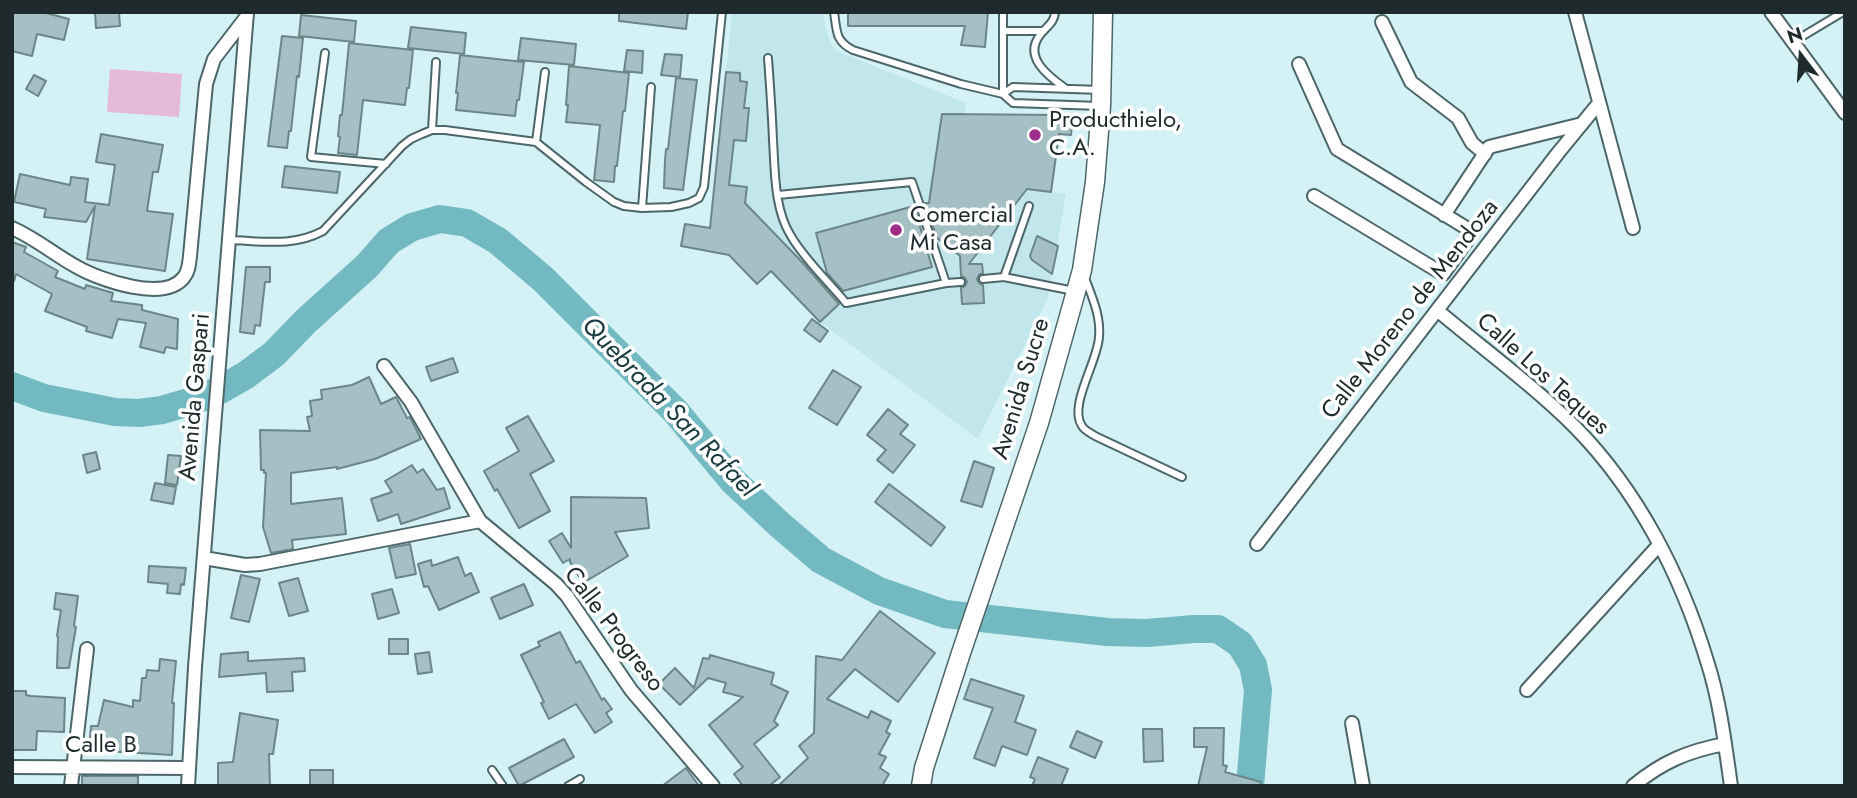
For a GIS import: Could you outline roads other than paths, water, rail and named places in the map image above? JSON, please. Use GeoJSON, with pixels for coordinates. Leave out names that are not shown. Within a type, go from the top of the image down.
{"type":"FeatureCollection","features":[{"type":"Feature","properties":{"kind":"street","name":"Avenida Sucre"},"geometry":{"type":"LineString","coordinates":[[912,786],[922,777],[961,653],[1040,423],[1082,270],[1095,182],[1101,98],[1102,12]]}},
{"type":"Feature","properties":{"kind":"street"},"geometry":{"type":"LineString","coordinates":[[1575,12],[1633,228]]}},
{"type":"Feature","properties":{"kind":"street"},"geometry":{"type":"LineString","coordinates":[[1771,12],[1844,110]]}},
{"type":"Feature","properties":{"kind":"street"},"geometry":{"type":"LineString","coordinates":[[12,228],[80,269],[103,278],[156,289],[180,282],[188,270],[190,257],[206,84],[214,59],[247,14]]}},
{"type":"Feature","properties":{"kind":"street","name":"Avenida Gaspari"},"geometry":{"type":"LineString","coordinates":[[188,786],[247,14]]}},
{"type":"Feature","properties":{"kind":"street"},"geometry":{"type":"LineString","coordinates":[[1382,22],[1410,82],[1458,118],[1472,143],[1485,154]]}},
{"type":"Feature","properties":{"kind":"street"},"geometry":{"type":"LineString","coordinates":[[1298,64],[1337,149],[1473,232],[1443,274],[1314,196]]}},
{"type":"Feature","properties":{"kind":"street","name":"Calle Moreno de Mendoza"},"geometry":{"type":"LineString","coordinates":[[1256,544],[1599,103]]}},
{"type":"Feature","properties":{"kind":"street"},"geometry":{"type":"LineString","coordinates":[[1444,215],[1489,148],[1582,124]]}},
{"type":"Feature","properties":{"kind":"street","name":"Calle Los Teques"},"geometry":{"type":"LineString","coordinates":[[1437,310],[1575,427],[1615,472],[1641,511],[1687,604],[1708,663],[1731,786]]}},
{"type":"Feature","properties":{"kind":"street","name":"Calle Progreso"},"geometry":{"type":"LineString","coordinates":[[384,366],[411,402],[480,521],[567,596],[631,690],[713,786]]}},
{"type":"Feature","properties":{"kind":"street"},"geometry":{"type":"LineString","coordinates":[[204,558],[245,565],[260,564],[480,521]]}},
{"type":"Feature","properties":{"kind":"street"},"geometry":{"type":"LineString","coordinates":[[1527,690],[1659,545]]}},
{"type":"Feature","properties":{"kind":"street"},"geometry":{"type":"LineString","coordinates":[[71,786],[87,649]]}},
{"type":"Feature","properties":{"kind":"street"},"geometry":{"type":"LineString","coordinates":[[1352,723],[1363,786]]}},
{"type":"Feature","properties":{"kind":"street"},"geometry":{"type":"LineString","coordinates":[[1633,786],[1665,763],[1684,754],[1725,744]]}},
{"type":"Feature","properties":{"kind":"street","name":"Calle B"},"geometry":{"type":"LineString","coordinates":[[12,766],[189,768]]}},
{"type":"Feature","properties":{"kind":"lane"},"geometry":{"type":"LineString","coordinates":[[230,240],[296,242],[312,237],[323,231],[411,139],[432,130],[456,130],[537,142],[586,182],[624,206],[671,206],[696,201],[702,193],[722,12]]}},
{"type":"Feature","properties":{"kind":"lane"},"geometry":{"type":"LineString","coordinates":[[834,12],[838,37],[853,50],[961,84],[1003,94],[1013,103],[1101,98]]}},
{"type":"Feature","properties":{"kind":"lane"},"geometry":{"type":"LineString","coordinates":[[1003,12],[1003,94]]}},
{"type":"Feature","properties":{"kind":"lane"},"geometry":{"type":"LineString","coordinates":[[1055,12],[1055,18],[1035,47],[1038,63],[1052,79],[1066,89]]}},
{"type":"Feature","properties":{"kind":"lane"},"geometry":{"type":"LineString","coordinates":[[1793,42],[1843,12]]}},
{"type":"Feature","properties":{"kind":"lane"},"geometry":{"type":"LineString","coordinates":[[1003,31],[1044,32]]}},
{"type":"Feature","properties":{"kind":"lane"},"geometry":{"type":"LineString","coordinates":[[325,53],[312,157],[386,164]]}},
{"type":"Feature","properties":{"kind":"lane"},"geometry":{"type":"LineString","coordinates":[[768,58],[778,195],[790,236],[802,252],[846,303],[961,282]]}},
{"type":"Feature","properties":{"kind":"lane"},"geometry":{"type":"LineString","coordinates":[[432,130],[436,62]]}},
{"type":"Feature","properties":{"kind":"lane"},"geometry":{"type":"LineString","coordinates":[[537,142],[545,72]]}},
{"type":"Feature","properties":{"kind":"lane"},"geometry":{"type":"LineString","coordinates":[[642,208],[651,87]]}},
{"type":"Feature","properties":{"kind":"lane"},"geometry":{"type":"LineString","coordinates":[[1003,94],[1013,88],[1066,89],[1101,98]]}},
{"type":"Feature","properties":{"kind":"lane"},"geometry":{"type":"LineString","coordinates":[[778,195],[912,182],[946,283]]}},
{"type":"Feature","properties":{"kind":"lane"},"geometry":{"type":"LineString","coordinates":[[1004,277],[1029,206]]}},
{"type":"Feature","properties":{"kind":"lane"},"geometry":{"type":"LineString","coordinates":[[1082,270],[1097,309],[1100,326],[1098,346],[1078,408],[1080,423],[1086,431],[1095,436],[1182,477]]}},
{"type":"Feature","properties":{"kind":"lane"},"geometry":{"type":"LineString","coordinates":[[983,279],[1004,277],[1076,292]]}},
{"type":"Feature","properties":{"kind":"lane"},"geometry":{"type":"LineString","coordinates":[[492,770],[503,786]]}},
{"type":"Feature","properties":{"kind":"lane"},"geometry":{"type":"LineString","coordinates":[[568,786],[580,779]]}},
{"type":"Feature","properties":{"kind":"waterway","name":"Quebrada San Rafael"},"geometry":{"type":"LineString","coordinates":[[12,386],[44,398],[115,412],[162,410],[196,400],[246,375],[274,354],[367,266],[389,241],[412,227],[440,219],[467,223],[498,241],[543,279],[676,412],[733,481],[821,560],[879,591],[945,614],[1107,632],[1218,629],[1240,644],[1253,665],[1258,690],[1250,786]]}},
{"type":"Feature","properties":{"kind":"place","name":"Producthielo, C.A."},"geometry":{"type":"Point","coordinates":[1035,135]}},
{"type":"Feature","properties":{"kind":"place","name":"Comercial Mi Casa"},"geometry":{"type":"Point","coordinates":[896,230]}}]}
